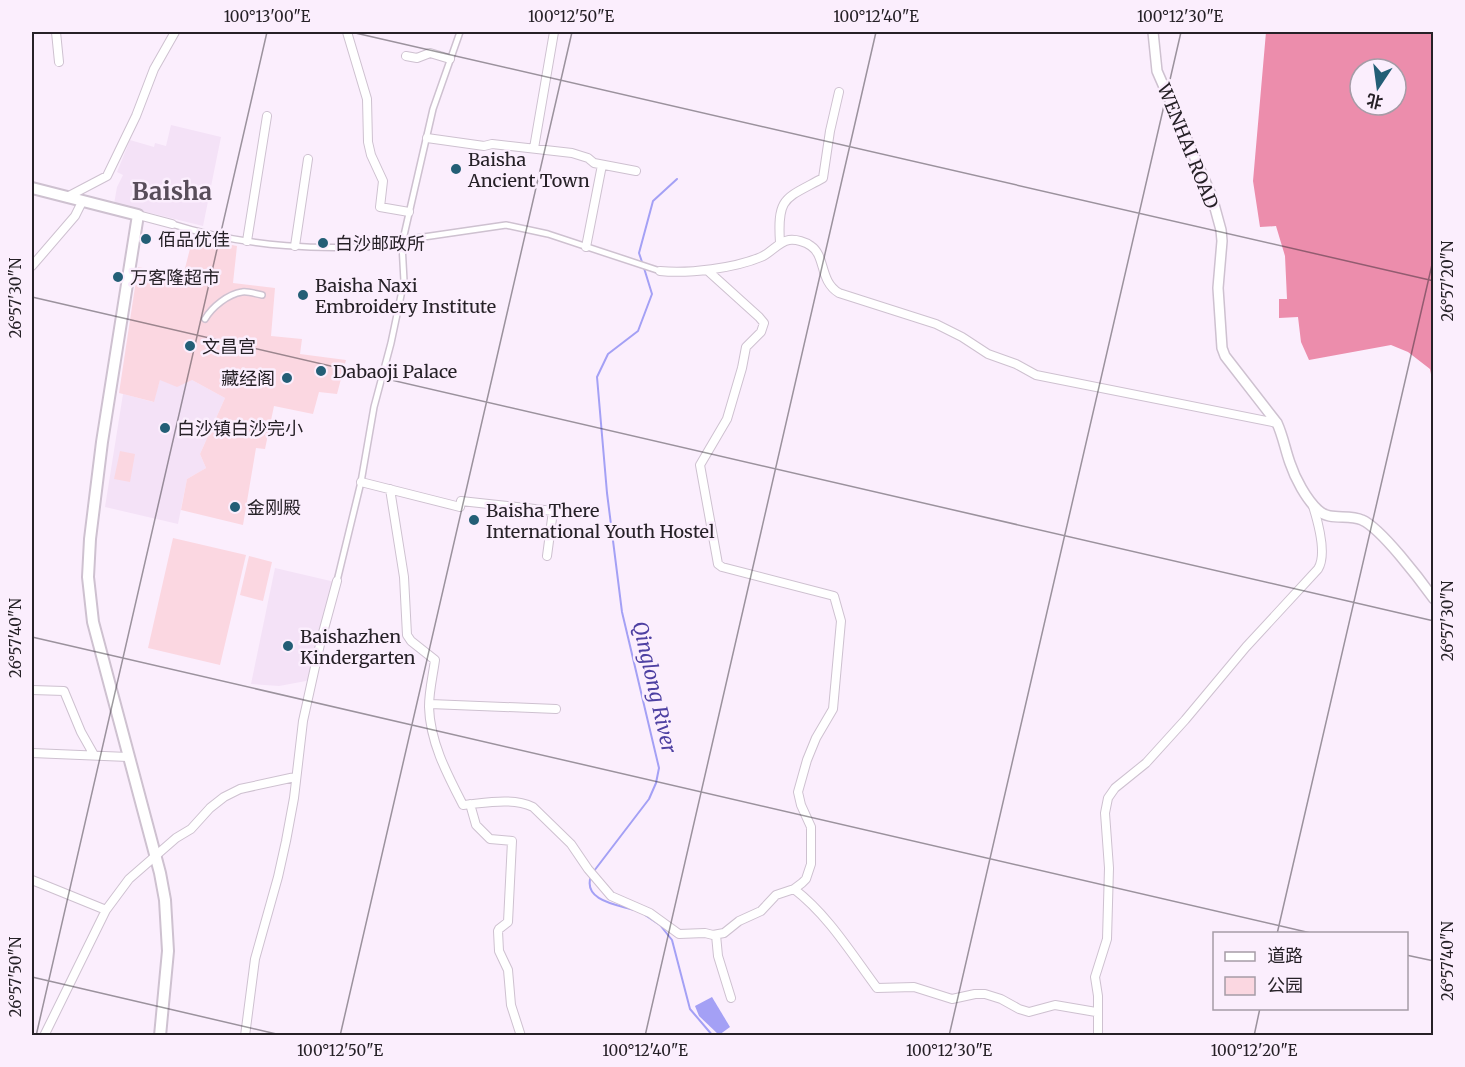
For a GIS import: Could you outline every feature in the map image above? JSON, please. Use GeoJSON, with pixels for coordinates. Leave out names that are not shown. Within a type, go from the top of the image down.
{"type":"FeatureCollection","features":[{"type":"Feature","properties":{"kind":"main road"},"geometry":{"type":"LineString","coordinates":[[32,188],[138,215],[102,442],[90,539],[88,577],[93,622],[165,900],[168,951],[159,1035]]}},
{"type":"Feature","properties":{"kind":"street"},"geometry":{"type":"LineString","coordinates":[[56,32],[59,62]]}},
{"type":"Feature","properties":{"kind":"street"},"geometry":{"type":"LineString","coordinates":[[66,198],[107,176],[136,116],[154,69],[175,32]]}},
{"type":"Feature","properties":{"kind":"street"},"geometry":{"type":"LineString","coordinates":[[347,32],[367,99],[369,149],[383,180],[380,207],[409,212]]}},
{"type":"Feature","properties":{"kind":"street"},"geometry":{"type":"LineString","coordinates":[[245,1035],[252,978],[260,940],[278,878],[294,798],[303,721],[361,482],[374,407],[404,281],[403,242],[409,212],[437,96],[460,32]]}},
{"type":"Feature","properties":{"kind":"street"},"geometry":{"type":"LineString","coordinates":[[534,148],[554,32]]}},
{"type":"Feature","properties":{"kind":"street","name":"WENHAI ROAD"},"geometry":{"type":"LineString","coordinates":[[1153,32],[1155,65],[1212,197],[1221,230],[1218,288],[1222,348],[1225,356],[1277,423],[1293,472],[1313,505]]}},
{"type":"Feature","properties":{"kind":"street"},"geometry":{"type":"LineString","coordinates":[[406,56],[417,58],[430,53],[450,58]]}},
{"type":"Feature","properties":{"kind":"street"},"geometry":{"type":"LineString","coordinates":[[780,243],[781,209],[784,201],[824,178],[830,131],[839,92]]}},
{"type":"Feature","properties":{"kind":"street"},"geometry":{"type":"LineString","coordinates":[[247,241],[267,116]]}},
{"type":"Feature","properties":{"kind":"street"},"geometry":{"type":"LineString","coordinates":[[427,138],[484,146],[492,144],[534,148],[581,155],[594,163],[636,171]]}},
{"type":"Feature","properties":{"kind":"street"},"geometry":{"type":"LineString","coordinates":[[295,246],[308,159]]}},
{"type":"Feature","properties":{"kind":"street"},"geometry":{"type":"LineString","coordinates":[[585,247],[602,165]]}},
{"type":"Feature","properties":{"kind":"street"},"geometry":{"type":"LineString","coordinates":[[32,266],[75,216],[82,202]]}},
{"type":"Feature","properties":{"kind":"street"},"geometry":{"type":"LineString","coordinates":[[138,215],[247,241],[295,246],[372,246],[506,225],[548,234],[660,271],[707,270],[735,265],[763,256],[780,243],[789,240],[797,241],[814,248],[827,281],[838,293],[936,324],[963,337],[988,354],[1016,364],[1036,375],[1277,423]]}},
{"type":"Feature","properties":{"kind":"street"},"geometry":{"type":"LineString","coordinates":[[390,489],[404,577],[407,635],[411,641],[435,660],[429,704],[432,727],[442,765],[463,805],[512,801],[533,807],[571,844],[588,869],[615,899],[650,913],[676,933],[716,935],[724,933],[738,921],[761,911],[776,895],[794,889],[806,879],[811,864],[811,827],[800,803],[798,792],[816,738],[833,709],[840,616],[834,596],[722,567],[718,564],[699,467],[727,418],[746,347],[761,332],[764,323],[707,270]]}},
{"type":"Feature","properties":{"kind":"street"},"geometry":{"type":"LineString","coordinates":[[205,319],[208,313],[224,299],[237,293],[262,295]]}},
{"type":"Feature","properties":{"kind":"street"},"geometry":{"type":"LineString","coordinates":[[361,482],[460,507],[461,501],[553,511],[547,556]]}},
{"type":"Feature","properties":{"kind":"street"},"geometry":{"type":"LineString","coordinates":[[1313,505],[1326,515],[1354,517],[1372,526],[1434,599]]}},
{"type":"Feature","properties":{"kind":"street"},"geometry":{"type":"LineString","coordinates":[[1098,1035],[1096,1012],[1098,996],[1095,977],[1107,939],[1109,868],[1105,813],[1108,798],[1115,788],[1146,763],[1246,647],[1318,569],[1322,553],[1313,505]]}},
{"type":"Feature","properties":{"kind":"street"},"geometry":{"type":"LineString","coordinates":[[32,690],[64,692],[93,755]]}},
{"type":"Feature","properties":{"kind":"street"},"geometry":{"type":"LineString","coordinates":[[429,704],[556,709]]}},
{"type":"Feature","properties":{"kind":"street"},"geometry":{"type":"LineString","coordinates":[[32,753],[128,757]]}},
{"type":"Feature","properties":{"kind":"street"},"geometry":{"type":"LineString","coordinates":[[44,1035],[106,910],[129,879],[155,855],[191,829],[210,808],[224,797],[240,789],[295,777]]}},
{"type":"Feature","properties":{"kind":"street"},"geometry":{"type":"LineString","coordinates":[[470,804],[476,825],[490,839],[512,841],[508,922],[498,931],[499,951],[508,970],[511,1005],[521,1035]]}},
{"type":"Feature","properties":{"kind":"street"},"geometry":{"type":"LineString","coordinates":[[32,880],[106,910]]}},
{"type":"Feature","properties":{"kind":"street"},"geometry":{"type":"LineString","coordinates":[[794,889],[822,914],[877,988],[914,987],[952,999],[986,994],[1029,1012],[1054,1005],[1096,1012]]}},
{"type":"Feature","properties":{"kind":"street"},"geometry":{"type":"LineString","coordinates":[[716,935],[718,956],[730,998]]}},
{"type":"Feature","properties":{"kind":"shaded area"},"geometry":{"type":"Polygon","coordinates":[[[1266,32],[1433,32],[1433,385],[1430,369],[1408,352],[1391,345],[1309,360],[1301,342],[1298,317],[1279,318],[1279,299],[1287,299],[1285,256],[1276,226],[1260,227],[1253,181],[1266,32]]]}},
{"type":"Feature","properties":{"kind":"shaded area"},"geometry":{"type":"Polygon","coordinates":[[[171,125],[221,137],[203,226],[114,204],[117,187],[123,175],[117,172],[130,140],[154,147],[155,143],[166,146],[171,125]]]}},
{"type":"Feature","properties":{"kind":"shaded area","name":"白沙镇白沙完小"},"geometry":{"type":"Polygon","coordinates":[[[160,380],[192,380],[225,398],[200,454],[206,468],[187,479],[178,524],[105,507],[123,394],[153,402],[160,380]]]}},
{"type":"Feature","properties":{"kind":"shaded area","name":"Baishazhen Kindergarten"},"geometry":{"type":"Polygon","coordinates":[[[275,568],[335,582],[323,617],[311,676],[306,681],[279,686],[251,684],[275,568]]]}},
{"type":"Feature","properties":{"kind":"shaded area"},"geometry":{"type":"Polygon","coordinates":[[[712,997],[730,1027],[719,1035],[699,1016],[695,1006],[712,997]]]}},
{"type":"Feature","properties":{"kind":"green space"},"geometry":{"type":"Polygon","coordinates":[[[193,237],[237,246],[233,283],[275,288],[271,336],[302,339],[300,354],[346,360],[337,394],[319,392],[313,414],[274,406],[265,449],[256,448],[243,525],[181,510],[187,479],[206,468],[200,454],[225,398],[192,380],[177,387],[160,380],[154,402],[119,393],[138,267],[183,276],[193,237]]]}},
{"type":"Feature","properties":{"kind":"green space"},"geometry":{"type":"Polygon","coordinates":[[[120,451],[135,454],[130,482],[114,479],[120,451]]]}},
{"type":"Feature","properties":{"kind":"green space"},"geometry":{"type":"Polygon","coordinates":[[[173,538],[246,555],[220,665],[148,648],[173,538]]]}},
{"type":"Feature","properties":{"kind":"green space"},"geometry":{"type":"Polygon","coordinates":[[[249,556],[272,562],[263,601],[240,595],[249,556]]]}},
{"type":"Feature","properties":{"kind":"waterway"},"geometry":{"type":"LineString","coordinates":[[642,262],[639,253],[653,201],[677,179]]}},
{"type":"Feature","properties":{"kind":"waterway"},"geometry":{"type":"LineString","coordinates":[[594,871],[649,799],[659,768],[622,612],[607,493],[597,377],[608,354],[638,331],[652,294],[644,268]]}},
{"type":"Feature","properties":{"kind":"waterway","name":"Qinglong River"},"geometry":{"type":"LineString","coordinates":[[591,876],[592,891],[597,896],[611,904],[634,910]]}},
{"type":"Feature","properties":{"kind":"waterway","name":"Qinglong River"},"geometry":{"type":"LineString","coordinates":[[645,915],[660,925],[672,940],[690,1009],[713,1036]]}},
{"type":"Feature","properties":{"kind":"place","name":"Baisha Ancient Town"},"geometry":{"type":"Point","coordinates":[456,169]}},
{"type":"Feature","properties":{"kind":"place","name":"佰品优佳"},"geometry":{"type":"Point","coordinates":[146,239]}},
{"type":"Feature","properties":{"kind":"place","name":"白沙邮政所"},"geometry":{"type":"Point","coordinates":[323,243]}},
{"type":"Feature","properties":{"kind":"place","name":"万客隆超市"},"geometry":{"type":"Point","coordinates":[118,277]}},
{"type":"Feature","properties":{"kind":"place","name":"Baisha Naxi Embroidery Institute"},"geometry":{"type":"Point","coordinates":[303,295]}},
{"type":"Feature","properties":{"kind":"place","name":"文昌宫"},"geometry":{"type":"Point","coordinates":[190,346]}},
{"type":"Feature","properties":{"kind":"place","name":"Dabaoji Palace"},"geometry":{"type":"Point","coordinates":[321,371]}},
{"type":"Feature","properties":{"kind":"place","name":"藏经阁"},"geometry":{"type":"Point","coordinates":[287,378]}},
{"type":"Feature","properties":{"kind":"place","name":"白沙镇白沙完小"},"geometry":{"type":"Point","coordinates":[165,428]}},
{"type":"Feature","properties":{"kind":"place","name":"金刚殿"},"geometry":{"type":"Point","coordinates":[235,507]}},
{"type":"Feature","properties":{"kind":"place","name":"Baisha There International Youth Hostel"},"geometry":{"type":"Point","coordinates":[474,520]}},
{"type":"Feature","properties":{"kind":"place","name":"Baishazhen Kindergarten"},"geometry":{"type":"Point","coordinates":[288,646]}},
{"type":"Feature","properties":{"kind":"district","name":"Baisha"},"geometry":{"type":"Point","coordinates":[172,191]}}]}
